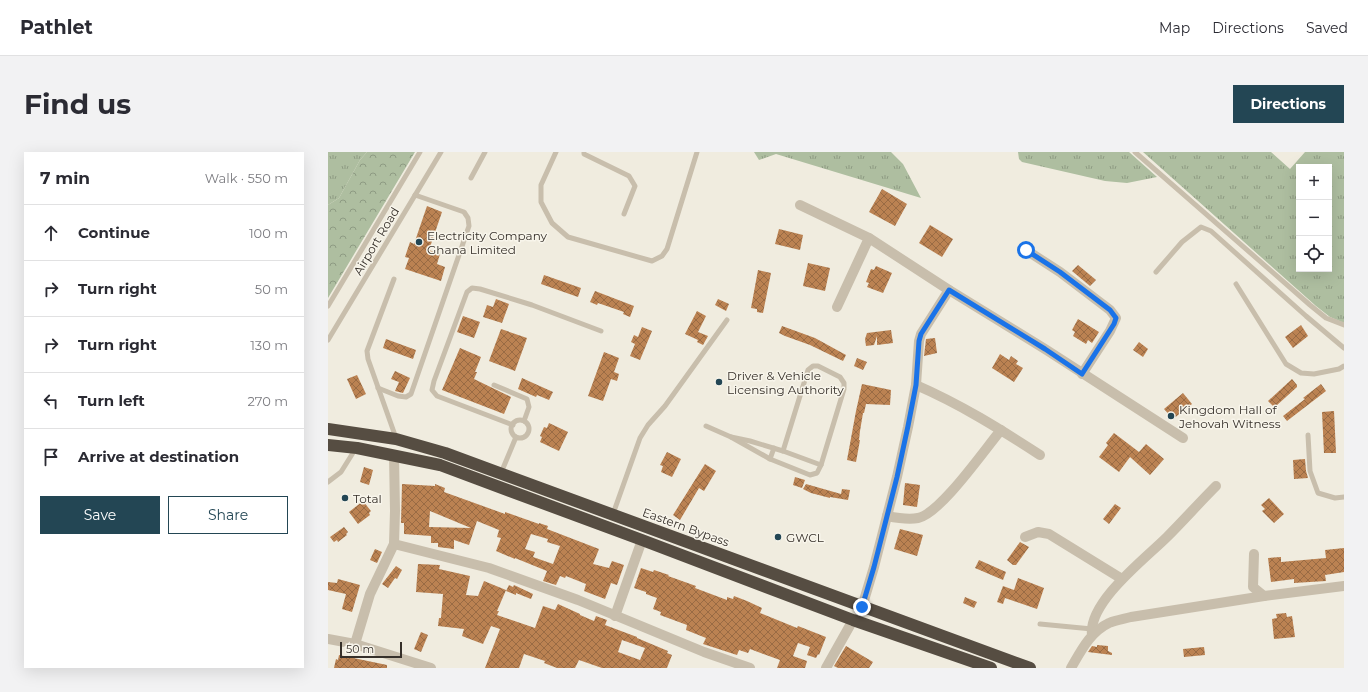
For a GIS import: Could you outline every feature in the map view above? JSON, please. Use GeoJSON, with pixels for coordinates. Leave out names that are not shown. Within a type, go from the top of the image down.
{"type":"FeatureCollection","features":[{"type":"Feature","properties":{"kind":"highway","name":"Eastern Bypass"},"geometry":{"type":"LineString","coordinates":[[328,429],[396,439],[445,453],[1030,668]]}},
{"type":"Feature","properties":{"kind":"highway"},"geometry":{"type":"LineString","coordinates":[[328,445],[357,448],[440,465],[642,540],[966,664],[991,668]]}},
{"type":"Feature","properties":{"kind":"street"},"geometry":{"type":"LineString","coordinates":[[800,205],[869,238],[1183,438]]}},
{"type":"Feature","properties":{"kind":"street"},"geometry":{"type":"LineString","coordinates":[[837,307],[869,238]]}},
{"type":"Feature","properties":{"kind":"street"},"geometry":{"type":"LineString","coordinates":[[1026,250],[1060,272],[1110,310],[1116,318],[1110,331],[1082,374]]}},
{"type":"Feature","properties":{"kind":"street"},"geometry":{"type":"LineString","coordinates":[[862,607],[897,477],[916,385],[919,341],[921,334],[949,290]]}},
{"type":"Feature","properties":{"kind":"street"},"geometry":{"type":"LineString","coordinates":[[916,385],[940,395],[1001,430],[1040,456]]}},
{"type":"Feature","properties":{"kind":"street"},"geometry":{"type":"LineString","coordinates":[[887,516],[907,519],[919,518],[932,511],[944,501],[1001,430]]}},
{"type":"Feature","properties":{"kind":"street"},"geometry":{"type":"LineString","coordinates":[[355,644],[370,594],[394,544],[394,455]]}},
{"type":"Feature","properties":{"kind":"street"},"geometry":{"type":"LineString","coordinates":[[1071,668],[1092,632],[1099,610],[1122,579],[1216,486]]}},
{"type":"Feature","properties":{"kind":"street"},"geometry":{"type":"LineString","coordinates":[[1026,537],[1038,532],[1049,534],[1122,579]]}},
{"type":"Feature","properties":{"kind":"street"},"geometry":{"type":"LineString","coordinates":[[615,616],[642,540]]}},
{"type":"Feature","properties":{"kind":"street"},"geometry":{"type":"LineString","coordinates":[[394,544],[489,568],[578,600],[704,652],[750,668]]}},
{"type":"Feature","properties":{"kind":"street"},"geometry":{"type":"LineString","coordinates":[[1254,554],[1253,587],[1264,596]]}},
{"type":"Feature","properties":{"kind":"street"},"geometry":{"type":"LineString","coordinates":[[1092,632],[1111,622],[1131,617],[1264,596],[1344,586]]}},
{"type":"Feature","properties":{"kind":"street"},"geometry":{"type":"LineString","coordinates":[[826,668],[853,620]]}},
{"type":"Feature","properties":{"kind":"street"},"geometry":{"type":"LineString","coordinates":[[328,639],[355,644],[431,668]]}},
{"type":"Feature","properties":{"kind":"lane","name":"Airport Road"},"geometry":{"type":"LineString","coordinates":[[328,306],[420,152]]}},
{"type":"Feature","properties":{"kind":"lane","name":"Airport Road"},"geometry":{"type":"LineString","coordinates":[[328,340],[441,152]]}},
{"type":"Feature","properties":{"kind":"lane"},"geometry":{"type":"LineString","coordinates":[[471,178],[485,152]]}},
{"type":"Feature","properties":{"kind":"lane"},"geometry":{"type":"LineString","coordinates":[[556,152],[541,185],[540,202],[552,224],[568,237],[652,261],[662,256],[667,249],[697,152]]}},
{"type":"Feature","properties":{"kind":"lane"},"geometry":{"type":"LineString","coordinates":[[584,152],[584,154],[629,176],[635,186],[624,214]]}},
{"type":"Feature","properties":{"kind":"lane"},"geometry":{"type":"LineString","coordinates":[[1135,152],[1310,305],[1326,318],[1344,325]]}},
{"type":"Feature","properties":{"kind":"lane"},"geometry":{"type":"LineString","coordinates":[[378,388],[398,396],[406,397],[411,394],[469,226],[468,218],[464,212],[415,195]]}},
{"type":"Feature","properties":{"kind":"lane"},"geometry":{"type":"LineString","coordinates":[[1156,272],[1182,242],[1202,227],[1211,231],[1344,348]]}},
{"type":"Feature","properties":{"kind":"lane"},"geometry":{"type":"LineString","coordinates":[[394,279],[367,351],[368,359],[396,439]]}},
{"type":"Feature","properties":{"kind":"lane"},"geometry":{"type":"LineString","coordinates":[[1236,284],[1286,364],[1301,373],[1314,374],[1339,369],[1344,366]]}},
{"type":"Feature","properties":{"kind":"lane"},"geometry":{"type":"LineString","coordinates":[[512,425],[437,396],[432,390],[467,292],[472,288],[480,289],[532,305],[602,331]]}},
{"type":"Feature","properties":{"kind":"lane"},"geometry":{"type":"LineString","coordinates":[[612,515],[640,438],[648,425],[665,406],[727,320]]}},
{"type":"Feature","properties":{"kind":"lane"},"geometry":{"type":"LineString","coordinates":[[731,437],[747,448],[770,459],[810,475],[817,473],[821,465],[844,389],[844,382],[840,377],[818,366],[813,366],[808,370],[783,451]]}},
{"type":"Feature","properties":{"kind":"lane"},"geometry":{"type":"LineString","coordinates":[[494,385],[527,399],[529,407],[524,421]]}},
{"type":"Feature","properties":{"kind":"lane"},"geometry":{"type":"LineString","coordinates":[[516,421],[524,421],[528,424],[528,433],[521,438],[516,437],[513,434],[512,425],[516,421]]}},
{"type":"Feature","properties":{"kind":"lane"},"geometry":{"type":"LineString","coordinates":[[706,426],[731,437],[774,448],[821,465]]}},
{"type":"Feature","properties":{"kind":"lane"},"geometry":{"type":"LineString","coordinates":[[1308,435],[1310,471],[1318,493],[1335,498],[1344,497]]}},
{"type":"Feature","properties":{"kind":"lane"},"geometry":{"type":"LineString","coordinates":[[500,474],[516,437]]}},
{"type":"Feature","properties":{"kind":"lane"},"geometry":{"type":"LineString","coordinates":[[328,482],[341,472],[357,448]]}},
{"type":"Feature","properties":{"kind":"lane"},"geometry":{"type":"LineString","coordinates":[[770,459],[774,448]]}},
{"type":"Feature","properties":{"kind":"lane"},"geometry":{"type":"LineString","coordinates":[[1040,624],[1092,632]]}},
{"type":"Feature","properties":{"kind":"green space"},"geometry":{"type":"Polygon","coordinates":[[[328,152],[367,152],[360,160],[339,198],[328,205],[328,152]]]}},
{"type":"Feature","properties":{"kind":"green space"},"geometry":{"type":"Polygon","coordinates":[[[367,152],[415,152],[328,298],[328,205],[339,198],[360,160],[367,152]]]}},
{"type":"Feature","properties":{"kind":"green space"},"geometry":{"type":"Polygon","coordinates":[[[754,152],[891,152],[903,164],[921,198],[776,154],[759,160],[754,152]]]}},
{"type":"Feature","properties":{"kind":"green space"},"geometry":{"type":"Polygon","coordinates":[[[1018,152],[1129,152],[1157,177],[1127,183],[1105,181],[1022,162],[1019,159],[1018,152]]]}},
{"type":"Feature","properties":{"kind":"green space"},"geometry":{"type":"Polygon","coordinates":[[[1143,152],[1271,152],[1290,169],[1305,152],[1344,152],[1344,323],[1330,317],[1143,152]]]}},
{"type":"Feature","properties":{"kind":"building"},"geometry":{"type":"Polygon","coordinates":[[[882,189],[907,204],[895,226],[869,212],[882,189]]]}},
{"type":"Feature","properties":{"kind":"building"},"geometry":{"type":"Polygon","coordinates":[[[427,206],[442,212],[429,250],[440,254],[437,264],[445,267],[441,281],[405,269],[409,258],[405,257],[410,242],[414,244],[427,206]]]}},
{"type":"Feature","properties":{"kind":"building"},"geometry":{"type":"Polygon","coordinates":[[[930,225],[953,239],[942,257],[919,243],[930,225]]]}},
{"type":"Feature","properties":{"kind":"building"},"geometry":{"type":"Polygon","coordinates":[[[779,229],[803,235],[800,250],[775,244],[779,229]]]}},
{"type":"Feature","properties":{"kind":"building"},"geometry":{"type":"Polygon","coordinates":[[[808,263],[830,268],[825,291],[803,286],[808,263]]]}},
{"type":"Feature","properties":{"kind":"building"},"geometry":{"type":"Polygon","coordinates":[[[1078,265],[1096,280],[1090,286],[1072,271],[1078,265]]]}},
{"type":"Feature","properties":{"kind":"building"},"geometry":{"type":"Polygon","coordinates":[[[876,266],[892,273],[883,293],[867,287],[869,283],[866,282],[871,269],[874,270],[876,266]]]}},
{"type":"Feature","properties":{"kind":"building"},"geometry":{"type":"Polygon","coordinates":[[[758,270],[771,273],[763,313],[757,312],[757,309],[751,308],[758,270]]]}},
{"type":"Feature","properties":{"kind":"building"},"geometry":{"type":"Polygon","coordinates":[[[544,275],[581,288],[578,297],[541,284],[544,275]]]}},
{"type":"Feature","properties":{"kind":"building"},"geometry":{"type":"Polygon","coordinates":[[[595,291],[634,306],[630,317],[623,314],[624,312],[598,303],[597,305],[590,302],[595,291]]]}},
{"type":"Feature","properties":{"kind":"building"},"geometry":{"type":"Polygon","coordinates":[[[496,299],[509,304],[502,323],[483,317],[487,305],[493,307],[496,299]]]}},
{"type":"Feature","properties":{"kind":"building"},"geometry":{"type":"Polygon","coordinates":[[[718,299],[729,304],[726,311],[715,305],[718,299]]]}},
{"type":"Feature","properties":{"kind":"building"},"geometry":{"type":"Polygon","coordinates":[[[697,311],[706,316],[698,332],[708,336],[703,345],[697,342],[698,340],[685,334],[697,311]]]}},
{"type":"Feature","properties":{"kind":"building"},"geometry":{"type":"Polygon","coordinates":[[[463,316],[480,322],[474,338],[457,332],[463,316]]]}},
{"type":"Feature","properties":{"kind":"building"},"geometry":{"type":"Polygon","coordinates":[[[1078,319],[1099,332],[1092,343],[1088,340],[1086,344],[1073,336],[1075,332],[1072,330],[1078,319]]]}},
{"type":"Feature","properties":{"kind":"building"},"geometry":{"type":"Polygon","coordinates":[[[1301,325],[1308,336],[1293,348],[1285,337],[1301,325]]]}},
{"type":"Feature","properties":{"kind":"building"},"geometry":{"type":"Polygon","coordinates":[[[782,326],[815,338],[846,355],[843,361],[810,345],[779,333],[782,326]]]}},
{"type":"Feature","properties":{"kind":"building"},"geometry":{"type":"Polygon","coordinates":[[[642,327],[652,331],[640,360],[630,356],[635,344],[631,342],[634,335],[638,337],[642,327]]]}},
{"type":"Feature","properties":{"kind":"building"},"geometry":{"type":"Polygon","coordinates":[[[501,329],[527,338],[515,371],[489,361],[501,329]]]}},
{"type":"Feature","properties":{"kind":"building"},"geometry":{"type":"Polygon","coordinates":[[[891,330],[893,343],[877,345],[877,336],[874,345],[866,346],[865,339],[867,333],[891,330]]]}},
{"type":"Feature","properties":{"kind":"building"},"geometry":{"type":"Polygon","coordinates":[[[935,338],[937,353],[924,356],[926,339],[935,338]]]}},
{"type":"Feature","properties":{"kind":"building"},"geometry":{"type":"Polygon","coordinates":[[[386,339],[416,350],[413,359],[383,348],[386,339]]]}},
{"type":"Feature","properties":{"kind":"building"},"geometry":{"type":"Polygon","coordinates":[[[1139,342],[1148,349],[1143,357],[1133,350],[1139,342]]]}},
{"type":"Feature","properties":{"kind":"building"},"geometry":{"type":"Polygon","coordinates":[[[460,348],[481,357],[474,379],[511,397],[504,414],[442,390],[460,348]]]}},
{"type":"Feature","properties":{"kind":"building"},"geometry":{"type":"Polygon","coordinates":[[[604,352],[619,358],[614,372],[619,374],[617,381],[611,379],[603,401],[588,396],[604,352]]]}},
{"type":"Feature","properties":{"kind":"building"},"geometry":{"type":"Polygon","coordinates":[[[1000,354],[1009,360],[1011,356],[1018,361],[1016,364],[1023,368],[1014,382],[992,368],[1000,354]]]}},
{"type":"Feature","properties":{"kind":"building"},"geometry":{"type":"Polygon","coordinates":[[[857,358],[867,362],[863,370],[854,366],[857,358]]]}},
{"type":"Feature","properties":{"kind":"building"},"geometry":{"type":"Polygon","coordinates":[[[395,371],[410,378],[403,393],[395,391],[399,382],[391,379],[395,371]]]}},
{"type":"Feature","properties":{"kind":"building"},"geometry":{"type":"Polygon","coordinates":[[[357,375],[366,394],[356,399],[347,379],[357,375]]]}},
{"type":"Feature","properties":{"kind":"building"},"geometry":{"type":"Polygon","coordinates":[[[522,378],[553,392],[549,400],[537,395],[536,397],[518,389],[522,378]]]}},
{"type":"Feature","properties":{"kind":"building"},"geometry":{"type":"Polygon","coordinates":[[[1292,379],[1297,387],[1276,406],[1273,406],[1268,401],[1292,379]]]}},
{"type":"Feature","properties":{"kind":"building"},"geometry":{"type":"Polygon","coordinates":[[[862,384],[891,390],[890,405],[866,404],[863,413],[856,462],[847,460],[862,384]]]}},
{"type":"Feature","properties":{"kind":"building"},"geometry":{"type":"Polygon","coordinates":[[[1321,384],[1326,391],[1287,421],[1283,416],[1321,384]]]}},
{"type":"Feature","properties":{"kind":"building"},"geometry":{"type":"Polygon","coordinates":[[[1183,393],[1192,404],[1173,419],[1164,409],[1183,393]]]}},
{"type":"Feature","properties":{"kind":"building"},"geometry":{"type":"Polygon","coordinates":[[[1334,411],[1336,453],[1324,453],[1322,412],[1334,411]]]}},
{"type":"Feature","properties":{"kind":"building"},"geometry":{"type":"Polygon","coordinates":[[[549,423],[568,432],[559,451],[540,442],[542,437],[540,436],[544,427],[547,428],[549,423]]]}},
{"type":"Feature","properties":{"kind":"building"},"geometry":{"type":"Polygon","coordinates":[[[1114,433],[1139,452],[1146,444],[1164,459],[1150,475],[1130,457],[1119,472],[1099,457],[1108,445],[1106,443],[1114,433]]]}},
{"type":"Feature","properties":{"kind":"building"},"geometry":{"type":"Polygon","coordinates":[[[667,452],[681,459],[672,477],[661,472],[663,466],[660,465],[667,452]]]}},
{"type":"Feature","properties":{"kind":"building"},"geometry":{"type":"Polygon","coordinates":[[[1305,459],[1308,478],[1294,479],[1293,460],[1305,459]]]}},
{"type":"Feature","properties":{"kind":"building"},"geometry":{"type":"Polygon","coordinates":[[[705,464],[716,471],[704,491],[699,488],[680,520],[673,515],[705,464]]]}},
{"type":"Feature","properties":{"kind":"building"},"geometry":{"type":"Polygon","coordinates":[[[364,467],[373,470],[369,485],[360,482],[364,467]]]}},
{"type":"Feature","properties":{"kind":"building"},"geometry":{"type":"Polygon","coordinates":[[[795,477],[805,480],[802,488],[793,485],[795,477]]]}},
{"type":"Feature","properties":{"kind":"building"},"geometry":{"type":"Polygon","coordinates":[[[905,483],[920,485],[917,507],[903,505],[905,483]]]}},
{"type":"Feature","properties":{"kind":"building"},"geometry":{"type":"Polygon","coordinates":[[[402,484],[435,486],[435,484],[445,488],[444,492],[505,514],[505,512],[548,526],[547,529],[599,549],[593,564],[609,568],[612,561],[624,565],[617,585],[611,583],[605,599],[584,591],[586,584],[566,576],[565,578],[560,576],[556,585],[543,581],[547,571],[496,551],[501,538],[497,537],[499,530],[477,521],[469,545],[454,540],[454,549],[438,547],[438,543],[431,543],[431,536],[404,534],[404,523],[401,523],[402,484]],[[430,511],[429,527],[471,528],[430,511]],[[531,534],[525,549],[535,552],[533,557],[553,564],[560,546],[547,542],[548,539],[531,534]]]}},
{"type":"Feature","properties":{"kind":"building"},"geometry":{"type":"Polygon","coordinates":[[[806,484],[841,494],[842,489],[850,490],[848,500],[830,498],[811,493],[803,489],[806,484]]]}},
{"type":"Feature","properties":{"kind":"building"},"geometry":{"type":"Polygon","coordinates":[[[1269,498],[1284,514],[1274,523],[1262,511],[1265,509],[1261,505],[1269,498]]]}},
{"type":"Feature","properties":{"kind":"building"},"geometry":{"type":"Polygon","coordinates":[[[363,501],[371,511],[369,513],[370,515],[358,524],[349,512],[363,501]]]}},
{"type":"Feature","properties":{"kind":"building"},"geometry":{"type":"Polygon","coordinates":[[[1115,504],[1121,508],[1109,524],[1103,519],[1115,504]]]}},
{"type":"Feature","properties":{"kind":"building"},"geometry":{"type":"Polygon","coordinates":[[[344,527],[348,532],[346,534],[347,535],[338,542],[337,540],[334,542],[330,537],[344,527]]]}},
{"type":"Feature","properties":{"kind":"building"},"geometry":{"type":"Polygon","coordinates":[[[900,529],[923,535],[917,556],[894,549],[900,529]]]}},
{"type":"Feature","properties":{"kind":"building"},"geometry":{"type":"Polygon","coordinates":[[[1020,542],[1029,547],[1016,565],[1013,565],[1007,560],[1020,542]]]}},
{"type":"Feature","properties":{"kind":"building"},"geometry":{"type":"Polygon","coordinates":[[[1344,548],[1344,572],[1325,575],[1326,581],[1294,583],[1294,579],[1271,582],[1268,558],[1281,557],[1281,562],[1326,558],[1325,550],[1344,548]]]}},
{"type":"Feature","properties":{"kind":"building"},"geometry":{"type":"Polygon","coordinates":[[[375,549],[382,552],[377,563],[370,560],[375,549]]]}},
{"type":"Feature","properties":{"kind":"building"},"geometry":{"type":"Polygon","coordinates":[[[979,560],[1006,572],[1003,580],[975,568],[979,560]]]}},
{"type":"Feature","properties":{"kind":"building"},"geometry":{"type":"Polygon","coordinates":[[[418,564],[440,565],[439,569],[470,576],[466,595],[478,596],[484,581],[506,590],[497,611],[499,611],[497,615],[535,628],[543,606],[555,610],[558,604],[594,621],[596,616],[607,620],[605,625],[637,637],[668,651],[667,653],[672,655],[667,668],[602,668],[579,660],[575,668],[557,668],[544,663],[545,661],[524,654],[519,668],[485,668],[500,629],[491,626],[483,644],[462,636],[464,629],[438,626],[439,618],[441,618],[443,594],[416,592],[418,564]],[[622,640],[618,652],[640,660],[645,648],[622,640]]]}},
{"type":"Feature","properties":{"kind":"building"},"geometry":{"type":"Polygon","coordinates":[[[396,566],[402,570],[397,579],[395,578],[388,588],[382,584],[396,566]]]}},
{"type":"Feature","properties":{"kind":"building"},"geometry":{"type":"Polygon","coordinates":[[[641,568],[653,572],[654,570],[669,575],[668,576],[696,586],[695,588],[727,600],[727,597],[733,599],[734,596],[762,608],[760,613],[797,628],[798,626],[826,637],[819,655],[818,654],[816,658],[807,655],[810,647],[798,643],[793,656],[807,661],[805,668],[777,668],[780,660],[750,649],[748,653],[739,650],[737,655],[703,644],[706,638],[686,630],[687,625],[660,615],[661,612],[653,609],[657,598],[634,588],[641,568]]]}},
{"type":"Feature","properties":{"kind":"building"},"geometry":{"type":"Polygon","coordinates":[[[1018,578],[1044,588],[1037,609],[1005,598],[1003,604],[997,602],[1003,586],[1014,590],[1018,578]]]}},
{"type":"Feature","properties":{"kind":"building"},"geometry":{"type":"Polygon","coordinates":[[[338,579],[360,585],[352,612],[342,609],[346,594],[328,590],[328,582],[337,583],[338,579]]]}},
{"type":"Feature","properties":{"kind":"building"},"geometry":{"type":"Polygon","coordinates":[[[509,585],[513,587],[514,585],[533,594],[531,599],[506,591],[509,585]]]}},
{"type":"Feature","properties":{"kind":"building"},"geometry":{"type":"Polygon","coordinates":[[[965,597],[977,602],[974,608],[963,603],[965,597]]]}},
{"type":"Feature","properties":{"kind":"building"},"geometry":{"type":"Polygon","coordinates":[[[1286,613],[1287,617],[1292,616],[1295,637],[1274,639],[1272,619],[1277,618],[1276,614],[1286,613]]]}},
{"type":"Feature","properties":{"kind":"building"},"geometry":{"type":"Polygon","coordinates":[[[421,632],[428,635],[421,652],[414,649],[421,632]]]}},
{"type":"Feature","properties":{"kind":"building"},"geometry":{"type":"Polygon","coordinates":[[[1097,645],[1108,646],[1108,651],[1112,653],[1112,655],[1088,652],[1092,646],[1097,647],[1097,645]]]}},
{"type":"Feature","properties":{"kind":"building"},"geometry":{"type":"Polygon","coordinates":[[[846,646],[873,662],[869,668],[838,668],[834,666],[846,646]]]}},
{"type":"Feature","properties":{"kind":"building"},"geometry":{"type":"Polygon","coordinates":[[[1204,647],[1205,655],[1184,657],[1183,649],[1204,647]]]}},
{"type":"Feature","properties":{"kind":"building"},"geometry":{"type":"Polygon","coordinates":[[[339,655],[387,665],[387,668],[334,668],[336,659],[338,660],[339,655]]]}},
{"type":"Feature","properties":{"kind":"place","name":"Electricity Company Ghana Limited"},"geometry":{"type":"Point","coordinates":[419,242]}},
{"type":"Feature","properties":{"kind":"place","name":"Driver & Vehicle Licensing Authority"},"geometry":{"type":"Point","coordinates":[719,382]}},
{"type":"Feature","properties":{"kind":"place","name":"Kingdom Hall of Jehovah Witness"},"geometry":{"type":"Point","coordinates":[1171,416]}},
{"type":"Feature","properties":{"kind":"place","name":"Total"},"geometry":{"type":"Point","coordinates":[345,498]}},
{"type":"Feature","properties":{"kind":"place","name":"GWCL"},"geometry":{"type":"Point","coordinates":[778,537]}},
{"type":"Feature","properties":{"kind":"route"},"geometry":{"type":"LineString","coordinates":[[862,607],[897,477],[908,426],[916,385],[919,341],[921,334],[949,290],[1045,349],[1082,374],[1114,324],[1116,318],[1110,310],[1060,272],[1026,250]]}}]}
